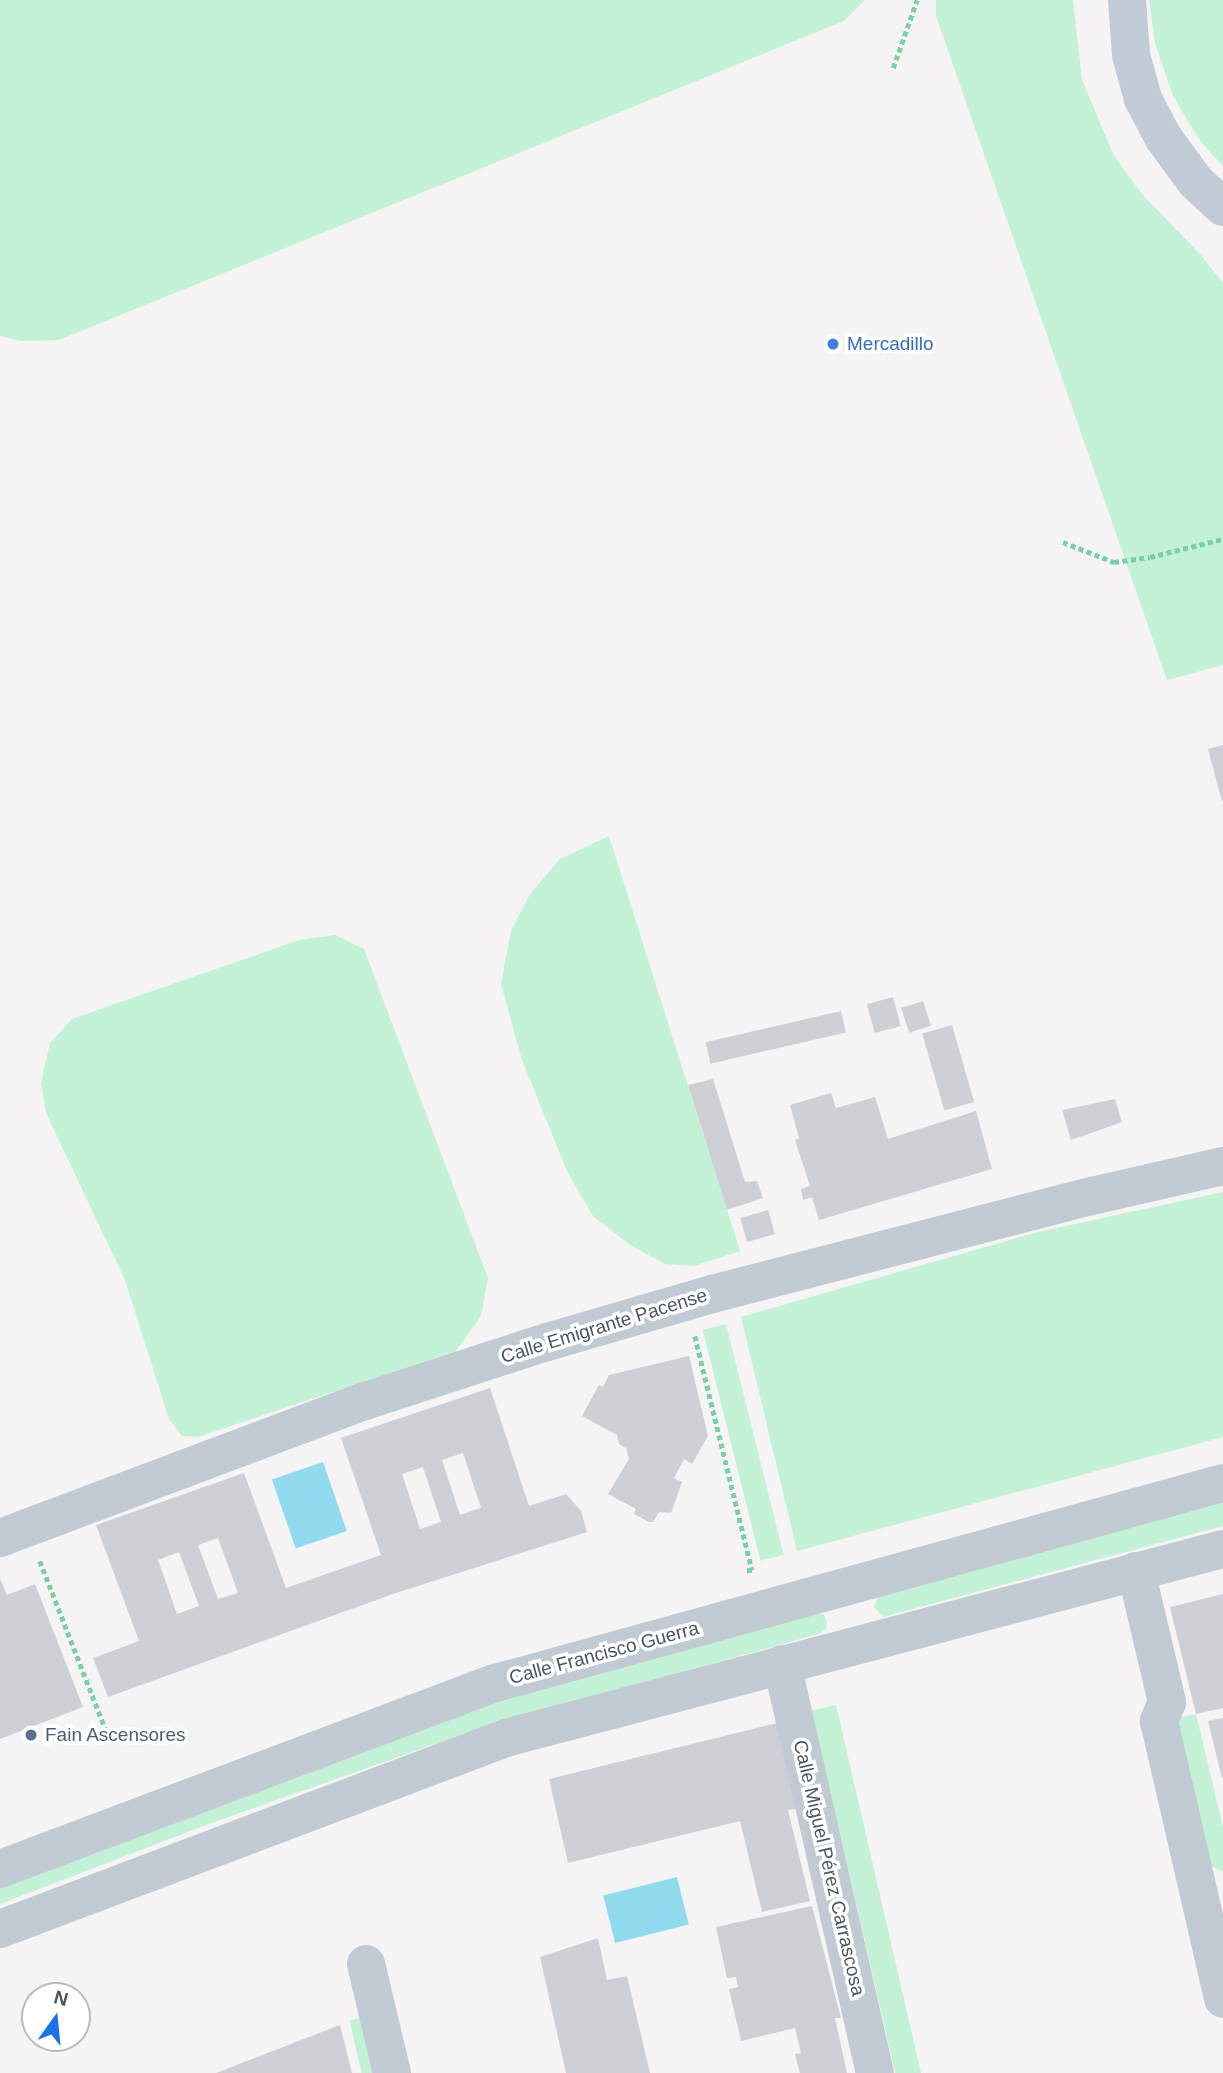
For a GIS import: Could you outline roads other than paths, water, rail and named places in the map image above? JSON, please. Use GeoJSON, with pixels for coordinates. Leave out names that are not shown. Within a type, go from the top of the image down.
{"type":"FeatureCollection","features":[{"type":"Feature","properties":{"kind":"main road"},"geometry":{"type":"LineString","coordinates":[[1127,0],[1131,55],[1143,99],[1163,137],[1195,181],[1223,206]]}},
{"type":"Feature","properties":{"kind":"street","name":"Calle Emigrante Pacense"},"geometry":{"type":"LineString","coordinates":[[14,1532],[365,1401],[547,1342],[687,1301],[1092,1196],[1223,1166]]}},
{"type":"Feature","properties":{"kind":"street","name":"Calle Francisco Guerra"},"geometry":{"type":"LineString","coordinates":[[0,1869],[492,1684],[1223,1483]]}},
{"type":"Feature","properties":{"kind":"street"},"geometry":{"type":"LineString","coordinates":[[0,1929],[506,1738],[1223,1549]]}},
{"type":"Feature","properties":{"kind":"street"},"geometry":{"type":"LineString","coordinates":[[1136,1571],[1167,1702],[1159,1721],[1223,1999]]}},
{"type":"Feature","properties":{"kind":"street"},"geometry":{"type":"LineString","coordinates":[[844,1588],[859,1644]]}},
{"type":"Feature","properties":{"kind":"street","name":"Calle Miguel Pérez Carrascosa"},"geometry":{"type":"LineString","coordinates":[[782,1664],[876,2073]]}},
{"type":"Feature","properties":{"kind":"street"},"geometry":{"type":"LineString","coordinates":[[366,1964],[392,2073]]}},
{"type":"Feature","properties":{"kind":"water"},"geometry":{"type":"Polygon","coordinates":[[[323,1462],[347,1531],[296,1549],[272,1480],[323,1462]]]}},
{"type":"Feature","properties":{"kind":"water"},"geometry":{"type":"Polygon","coordinates":[[[677,1877],[689,1925],[615,1943],[603,1895],[677,1877]]]}},
{"type":"Feature","properties":{"kind":"place","name":"Mercadillo"},"geometry":{"type":"Point","coordinates":[833,344]}},
{"type":"Feature","properties":{"kind":"place","name":"Fain Ascensores"},"geometry":{"type":"Point","coordinates":[31,1735]}}]}
